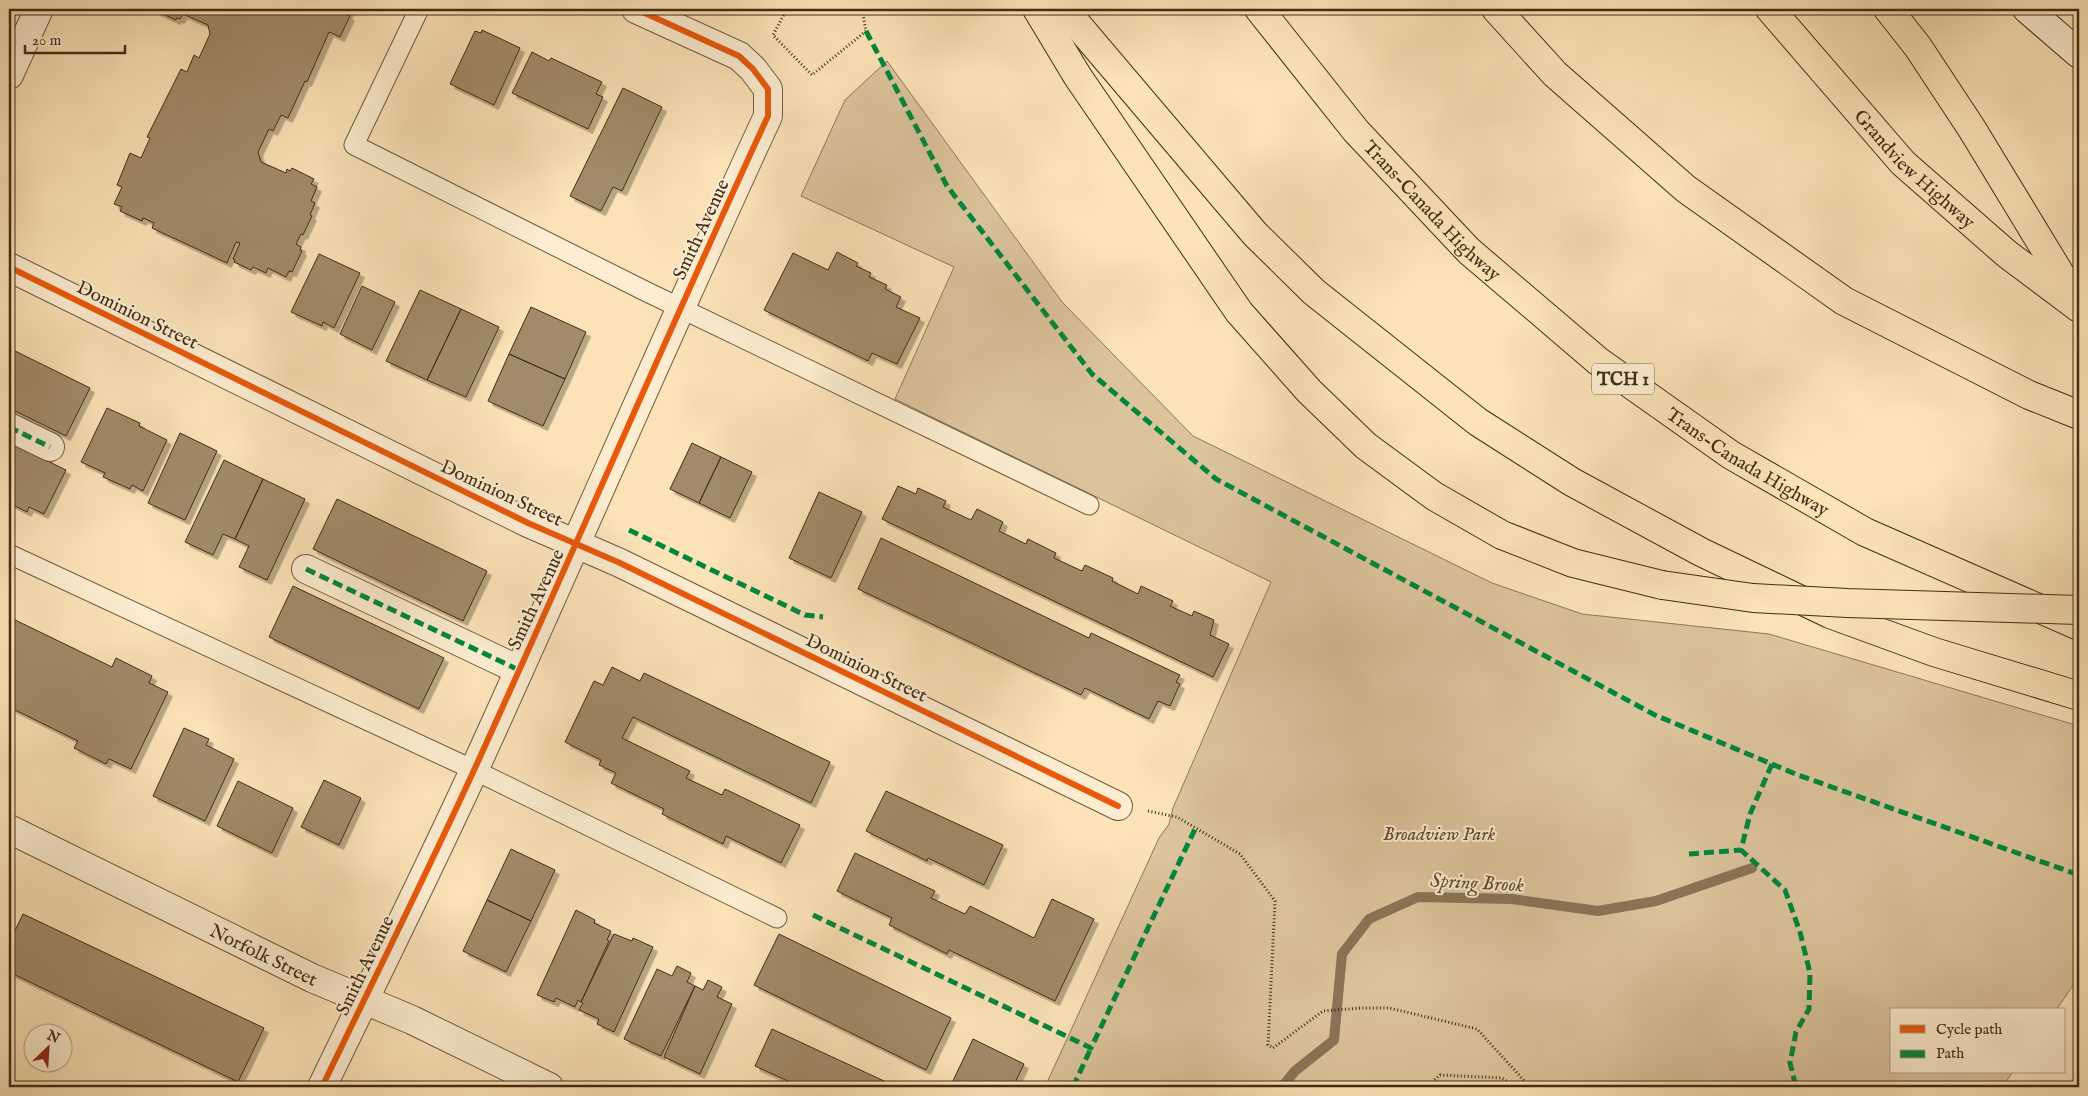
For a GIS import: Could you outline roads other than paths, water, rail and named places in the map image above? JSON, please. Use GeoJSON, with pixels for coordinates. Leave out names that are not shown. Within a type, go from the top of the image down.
{"type":"FeatureCollection","features":[{"type":"Feature","properties":{"kind":"main road"},"geometry":{"type":"LineString","coordinates":[[1037,9],[1078,77],[1239,312],[1309,391],[1366,446],[1434,496],[1502,535],[1573,564],[1662,585],[1753,598],[2079,610]]}},
{"type":"Feature","properties":{"kind":"main road"},"geometry":{"type":"LineString","coordinates":[[1064,9],[1255,234],[1314,292],[1478,422],[1572,482],[1701,552],[1830,614],[1934,652],[2079,696]]}},
{"type":"Feature","properties":{"kind":"main road","name":"Trans-Canada Highway"},"geometry":{"type":"LineString","coordinates":[[1259,9],[1356,131],[1469,251],[1598,361],[1731,455],[1865,532],[2079,626]]}},
{"type":"Feature","properties":{"kind":"main road"},"geometry":{"type":"LineString","coordinates":[[1496,9],[1555,74],[1686,189],[1844,301],[2029,395],[2079,415]]}},
{"type":"Feature","properties":{"kind":"main road","name":"Grandview Highway"},"geometry":{"type":"LineString","coordinates":[[1770,9],[1903,163],[2007,254],[2079,306]]}},
{"type":"Feature","properties":{"kind":"main road"},"geometry":{"type":"LineString","coordinates":[[1888,9],[1918,47],[1972,130],[2079,306]]}},
{"type":"Feature","properties":{"kind":"street"},"geometry":{"type":"LineString","coordinates":[[9,75],[39,9]]}},
{"type":"Feature","properties":{"kind":"street","name":"Smith Avenue"},"geometry":{"type":"LineString","coordinates":[[322,1087],[474,770],[577,543],[680,307],[768,116],[768,89],[753,69],[739,56],[636,9]]}},
{"type":"Feature","properties":{"kind":"street"},"geometry":{"type":"LineString","coordinates":[[2027,9],[2079,54]]}},
{"type":"Feature","properties":{"kind":"street","name":"Dominion Street"},"geometry":{"type":"LineString","coordinates":[[9,266],[519,518],[577,543],[1118,806]]}},
{"type":"Feature","properties":{"kind":"street"},"geometry":{"type":"LineString","coordinates":[[9,427],[50,448]]}},
{"type":"Feature","properties":{"kind":"street"},"geometry":{"type":"LineString","coordinates":[[306,569],[519,670]]}},
{"type":"Feature","properties":{"kind":"street","name":"Norfolk Street"},"geometry":{"type":"LineString","coordinates":[[9,829],[312,978],[412,1020],[549,1087]]}},
{"type":"Feature","properties":{"kind":"lane"},"geometry":{"type":"LineString","coordinates":[[419,9],[354,145],[680,307],[1089,505]]}},
{"type":"Feature","properties":{"kind":"lane"},"geometry":{"type":"LineString","coordinates":[[9,554],[474,770],[776,918]]}},
{"type":"Feature","properties":{"kind":"waterway","name":"Spring Brook"},"geometry":{"type":"LineString","coordinates":[[1282,1087],[1295,1071],[1334,1040],[1342,954],[1369,919],[1418,897],[1512,899],[1598,911],[1656,901],[1752,868]]}},
{"type":"Feature","properties":{"kind":"park label","name":"Broadview Park"},"geometry":{"type":"Point","coordinates":[1439,833]}}]}
